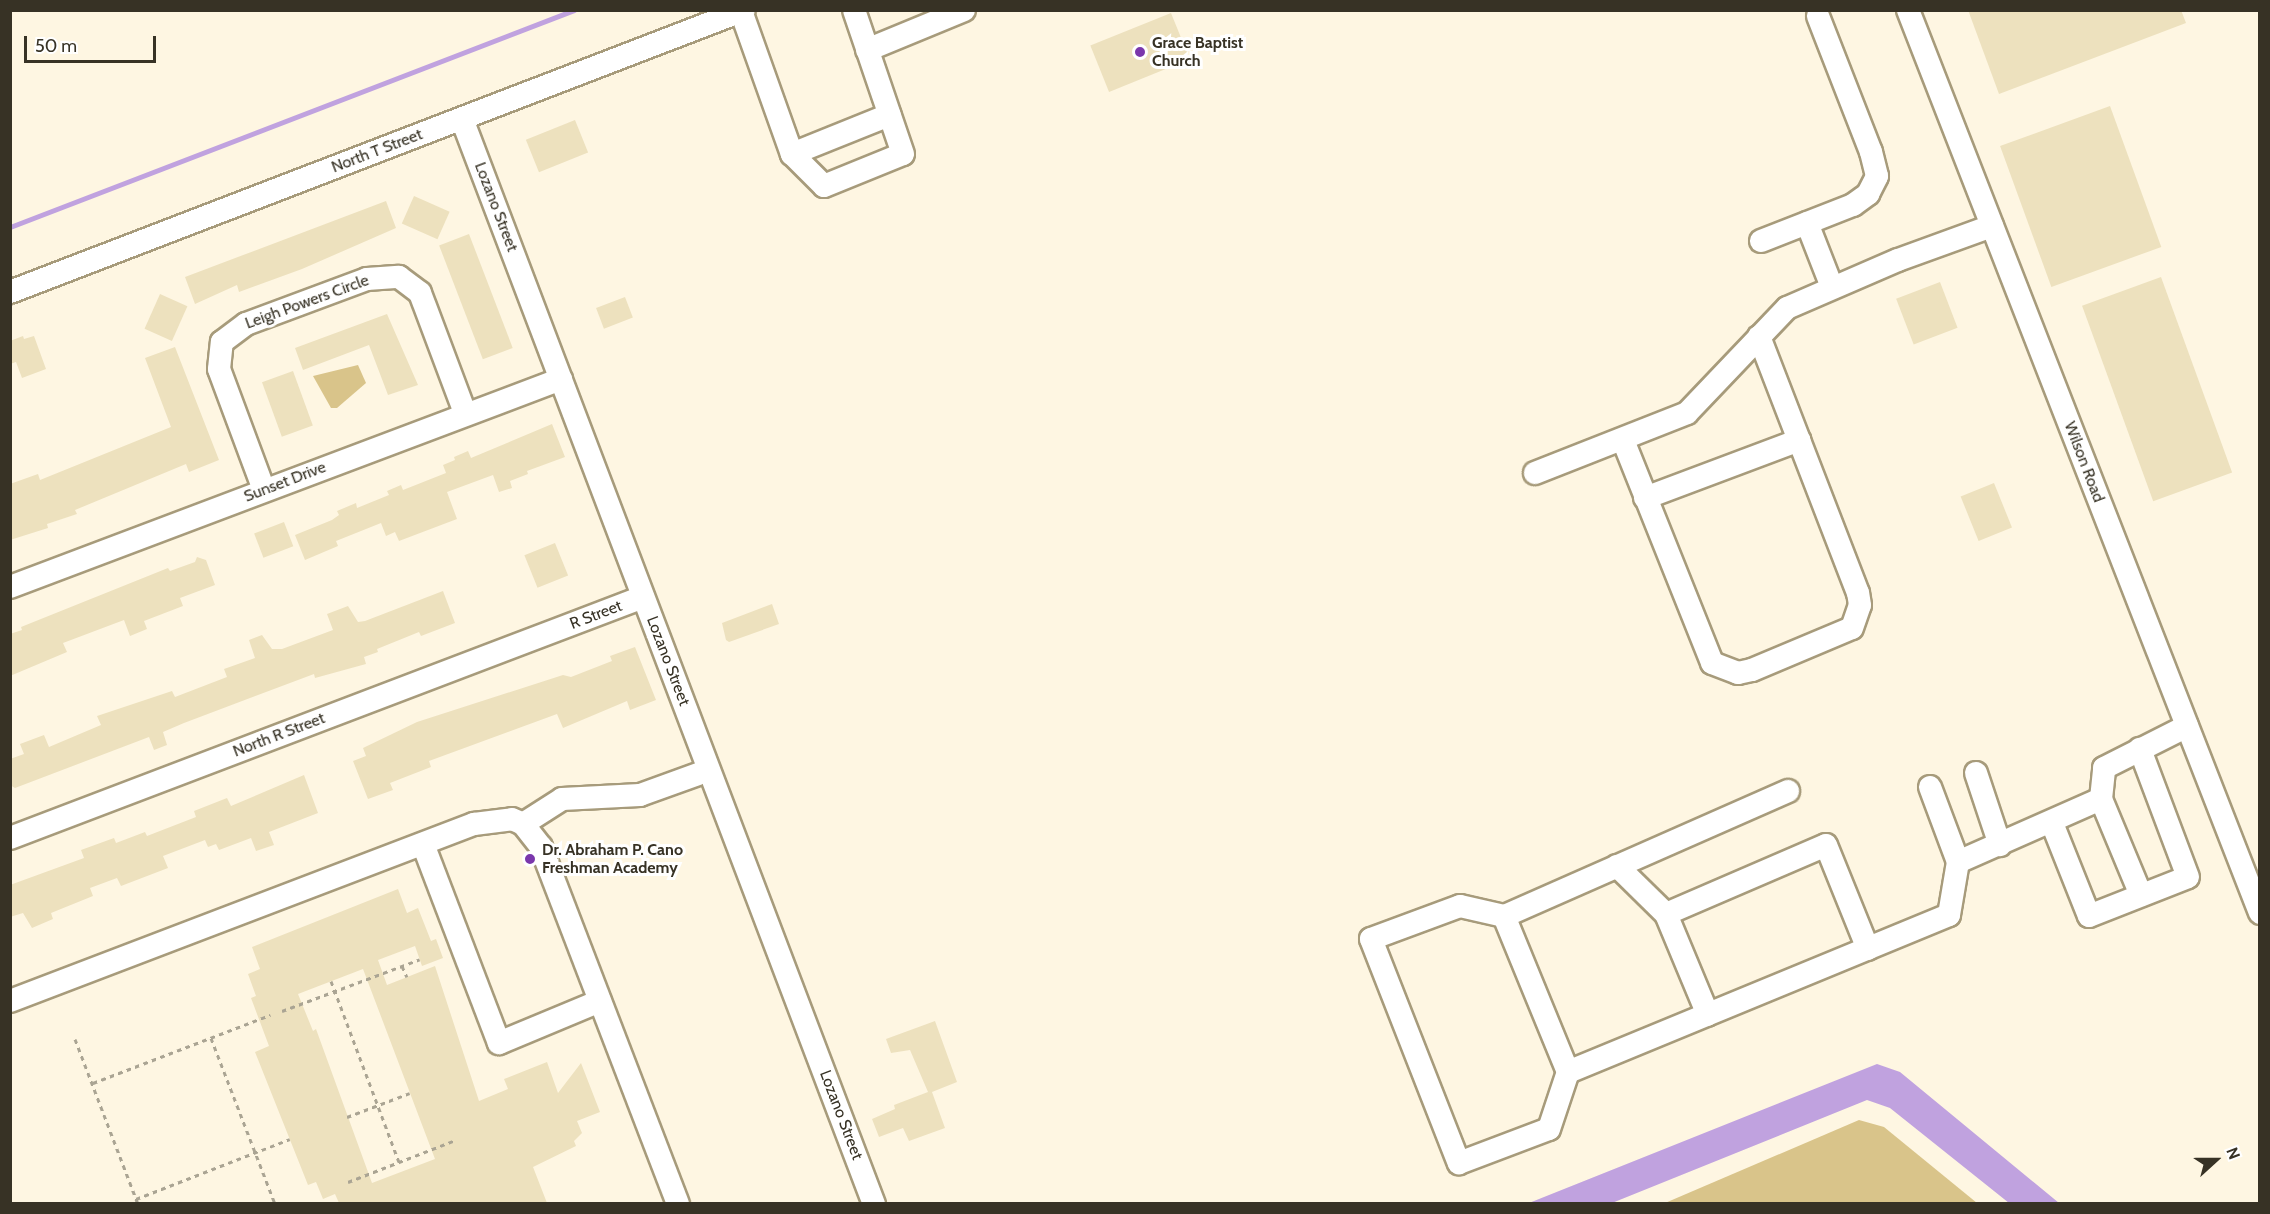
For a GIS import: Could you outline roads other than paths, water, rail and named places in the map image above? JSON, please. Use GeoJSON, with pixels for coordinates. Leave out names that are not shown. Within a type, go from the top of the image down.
{"type":"FeatureCollection","features":[{"type":"Feature","properties":{"kind":"street"},"geometry":{"type":"LineString","coordinates":[[742,11],[792,154],[824,186],[903,154],[854,10]]}},
{"type":"Feature","properties":{"kind":"street"},"geometry":{"type":"LineString","coordinates":[[867,50],[964,10]]}},
{"type":"Feature","properties":{"kind":"street","name":"Wilson Road"},"geometry":{"type":"LineString","coordinates":[[1908,10],[2259,913]]}},
{"type":"Feature","properties":{"kind":"street","name":"North T Street"},"geometry":{"type":"LineString","coordinates":[[10,292],[742,11]]}},
{"type":"Feature","properties":{"kind":"street"},"geometry":{"type":"LineString","coordinates":[[1761,241],[1863,200],[1877,177],[1872,152],[1822,12]]}},
{"type":"Feature","properties":{"kind":"street"},"geometry":{"type":"LineString","coordinates":[[792,154],[889,115]]}},
{"type":"Feature","properties":{"kind":"street","name":"Lozano Street"},"geometry":{"type":"LineString","coordinates":[[462,118],[874,1203]]}},
{"type":"Feature","properties":{"kind":"street"},"geometry":{"type":"LineString","coordinates":[[1807,223],[1832,287]]}},
{"type":"Feature","properties":{"kind":"street"},"geometry":{"type":"LineString","coordinates":[[1535,473],[1687,413],[1787,308],[1832,287],[1992,226]]}},
{"type":"Feature","properties":{"kind":"street","name":"Leigh Powers Circle"},"geometry":{"type":"LineString","coordinates":[[264,490],[219,369],[222,342],[246,324],[368,279],[399,277],[420,293],[465,413]]}},
{"type":"Feature","properties":{"kind":"street"},"geometry":{"type":"LineString","coordinates":[[1623,440],[1705,653],[1725,670],[1738,673],[1752,670],[1843,634],[1852,628],[1858,612],[1858,593],[1759,336]]}},
{"type":"Feature","properties":{"kind":"street","name":"Sunset Drive"},"geometry":{"type":"LineString","coordinates":[[10,588],[465,413],[561,379]]}},
{"type":"Feature","properties":{"kind":"street"},"geometry":{"type":"LineString","coordinates":[[1645,498],[1799,440]]}},
{"type":"Feature","properties":{"kind":"street","name":"R Street"},"geometry":{"type":"LineString","coordinates":[[548,633],[643,597]]}},
{"type":"Feature","properties":{"kind":"street","name":"North R Street"},"geometry":{"type":"LineString","coordinates":[[10,838],[548,633]]}},
{"type":"Feature","properties":{"kind":"street"},"geometry":{"type":"LineString","coordinates":[[2140,896],[2101,798],[2104,768],[2187,726]]}},
{"type":"Feature","properties":{"kind":"street"},"geometry":{"type":"LineString","coordinates":[[2052,823],[2089,916],[2188,877],[2140,749]]}},
{"type":"Feature","properties":{"kind":"street"},"geometry":{"type":"LineString","coordinates":[[523,824],[562,799],[640,795],[709,770]]}},
{"type":"Feature","properties":{"kind":"street"},"geometry":{"type":"LineString","coordinates":[[1976,773],[2000,844]]}},
{"type":"Feature","properties":{"kind":"street"},"geometry":{"type":"LineString","coordinates":[[1568,1072],[1949,915],[1958,862],[1930,787]]}},
{"type":"Feature","properties":{"kind":"street"},"geometry":{"type":"LineString","coordinates":[[1504,916],[1568,1072],[1549,1129],[1459,1163],[1371,939],[1460,906],[1504,916],[1788,791]]}},
{"type":"Feature","properties":{"kind":"street"},"geometry":{"type":"LineString","coordinates":[[1958,862],[2052,823],[2101,798]]}},
{"type":"Feature","properties":{"kind":"street"},"geometry":{"type":"LineString","coordinates":[[10,1001],[486,821],[512,819],[523,824],[541,847],[678,1203]]}},
{"type":"Feature","properties":{"kind":"street"},"geometry":{"type":"LineString","coordinates":[[423,844],[499,1043],[600,1001]]}},
{"type":"Feature","properties":{"kind":"street"},"geometry":{"type":"LineString","coordinates":[[1666,914],[1827,845],[1868,949]]}},
{"type":"Feature","properties":{"kind":"street"},"geometry":{"type":"LineString","coordinates":[[1617,866],[1666,914],[1707,1015]]}},
{"type":"Feature","properties":{"kind":"waterway"},"geometry":{"type":"LineString","coordinates":[[10,227],[574,10]]}},
{"type":"Feature","properties":{"kind":"place","name":"Grace Baptist Church"},"geometry":{"type":"Point","coordinates":[1140,52]}},
{"type":"Feature","properties":{"kind":"place","name":"Dr. Abraham P. Cano Freshman Academy"},"geometry":{"type":"Point","coordinates":[530,859]}}]}
